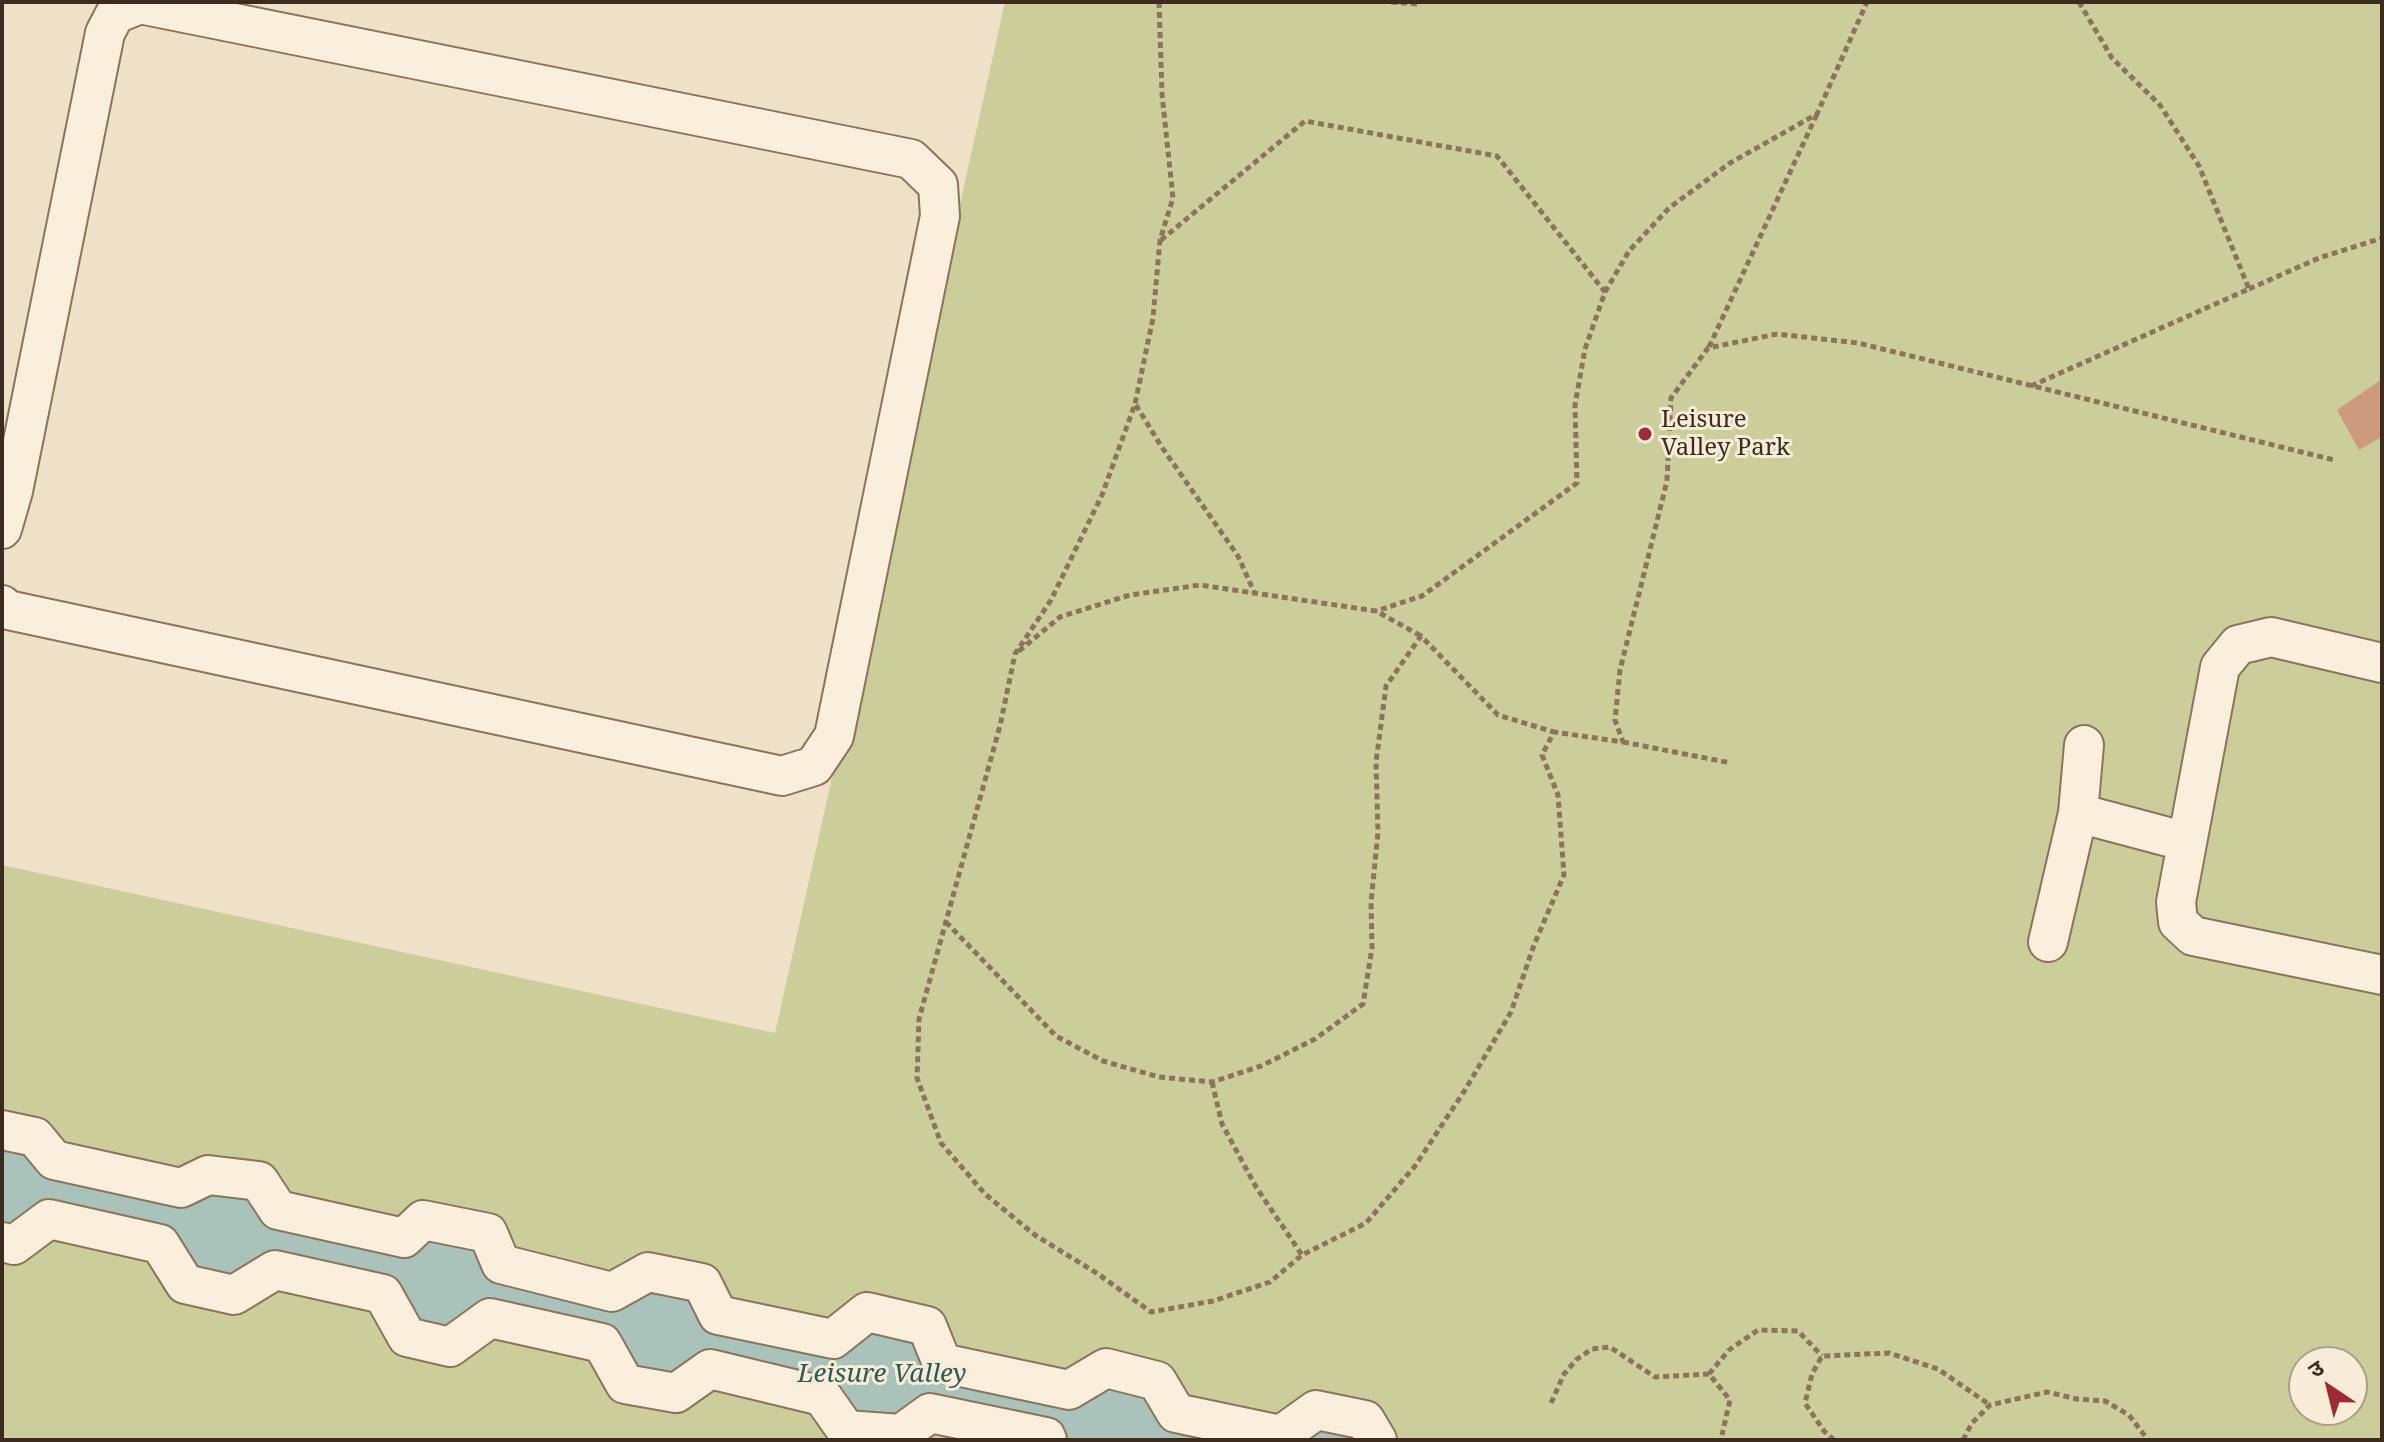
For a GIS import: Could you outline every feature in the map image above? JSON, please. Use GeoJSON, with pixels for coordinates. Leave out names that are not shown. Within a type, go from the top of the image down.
{"type":"FeatureCollection","features":[{"type":"Feature","properties":{"kind":"street"},"geometry":{"type":"LineString","coordinates":[[2,529],[105,33],[115,14],[140,4],[911,159],[938,185],[940,216],[834,736],[814,766],[782,776],[24,614],[2,605]]}},
{"type":"Feature","properties":{"kind":"street"},"geometry":{"type":"LineString","coordinates":[[2382,663],[2271,637],[2238,645],[2220,667],[2176,902],[2178,922],[2193,936],[2382,975]]}},
{"type":"Feature","properties":{"kind":"street"},"geometry":{"type":"LineString","coordinates":[[2048,942],[2078,813],[2084,745]]}},
{"type":"Feature","properties":{"kind":"street"},"geometry":{"type":"LineString","coordinates":[[2078,813],[2187,842]]}},
{"type":"Feature","properties":{"kind":"street"},"geometry":{"type":"LineString","coordinates":[[2,1130],[35,1137],[54,1160],[181,1188],[208,1175],[259,1181],[278,1210],[404,1238],[423,1220],[488,1233],[501,1264],[612,1292],[648,1272],[702,1283],[718,1315],[833,1339],[867,1312],[927,1326],[942,1363],[1069,1390],[1106,1368],[1157,1381],[1176,1413],[1281,1435],[1316,1410],[1365,1420],[1377,1440]]}},
{"type":"Feature","properties":{"kind":"street"},"geometry":{"type":"LineString","coordinates":[[2,1242],[14,1245],[49,1219],[160,1244],[185,1284],[234,1295],[275,1270],[383,1294],[407,1337],[450,1347],[490,1318],[602,1343],[625,1384],[676,1393],[710,1369],[822,1396],[846,1430],[901,1434],[930,1413],[1046,1437],[1047,1440]]}},
{"type":"Feature","properties":{"kind":"path"},"geometry":{"type":"LineString","coordinates":[[1159,2],[1162,94],[1173,198],[1160,240],[1153,318],[1135,404],[1102,495],[1051,600],[1015,654],[1000,726],[919,1019],[917,1078],[941,1143],[985,1194],[1035,1235],[1151,1312],[1213,1301],[1270,1282],[1302,1255],[1366,1223],[1405,1178],[1465,1090],[1511,1012],[1534,945],[1564,875],[1558,795],[1542,755],[1554,732]]}},
{"type":"Feature","properties":{"kind":"path"},"geometry":{"type":"LineString","coordinates":[[1391,2],[1420,2]]}},
{"type":"Feature","properties":{"kind":"path"},"geometry":{"type":"LineString","coordinates":[[1623,742],[1615,720],[1620,670],[1667,481],[1671,398],[1708,348],[1867,2]]}},
{"type":"Feature","properties":{"kind":"path"},"geometry":{"type":"LineString","coordinates":[[2079,2],[2112,58],[2160,105],[2199,166],[2249,289]]}},
{"type":"Feature","properties":{"kind":"path"},"geometry":{"type":"LineString","coordinates":[[1376,611],[1422,596],[1577,483],[1575,405],[1585,349],[1605,292],[1629,251],[1669,208],[1730,163],[1817,114]]}},
{"type":"Feature","properties":{"kind":"path"},"geometry":{"type":"LineString","coordinates":[[1160,240],[1305,121],[1497,156],[1605,292]]}},
{"type":"Feature","properties":{"kind":"path"},"geometry":{"type":"LineString","coordinates":[[2031,386],[2319,258],[2382,238]]}},
{"type":"Feature","properties":{"kind":"path"},"geometry":{"type":"LineString","coordinates":[[1708,348],[1777,334],[1858,343],[2334,460]]}},
{"type":"Feature","properties":{"kind":"path"},"geometry":{"type":"LineString","coordinates":[[1135,404],[1238,556],[1254,592]]}},
{"type":"Feature","properties":{"kind":"path"},"geometry":{"type":"LineString","coordinates":[[1015,654],[1060,617],[1130,595],[1200,585],[1254,592],[1376,611],[1421,636],[1498,715],[1554,732],[1731,763]]}},
{"type":"Feature","properties":{"kind":"path"},"geometry":{"type":"LineString","coordinates":[[945,921],[1056,1036],[1103,1061],[1159,1077],[1212,1082],[1261,1066],[1315,1039],[1363,1004],[1372,948],[1371,903],[1378,832],[1376,762],[1386,686],[1421,636]]}},
{"type":"Feature","properties":{"kind":"path"},"geometry":{"type":"LineString","coordinates":[[1212,1082],[1222,1124],[1256,1187],[1302,1255]]}},
{"type":"Feature","properties":{"kind":"path"},"geometry":{"type":"LineString","coordinates":[[1551,1403],[1564,1374],[1577,1359],[1592,1349],[1610,1347],[1655,1377],[1709,1374],[1729,1350],[1758,1330],[1798,1331],[1822,1356],[1889,1353],[1938,1369],[1990,1405]]}},
{"type":"Feature","properties":{"kind":"path"},"geometry":{"type":"LineString","coordinates":[[1822,1356],[1812,1374],[1805,1403],[1834,1440]]}},
{"type":"Feature","properties":{"kind":"path"},"geometry":{"type":"LineString","coordinates":[[1709,1374],[1730,1400],[1722,1435]]}},
{"type":"Feature","properties":{"kind":"path"},"geometry":{"type":"LineString","coordinates":[[1963,1440],[1972,1423],[1990,1405],[2047,1392],[2105,1401],[2129,1415],[2148,1440]]}},
{"type":"Feature","properties":{"kind":"green space","name":"Leisure Valley Park"},"geometry":{"type":"Polygon","coordinates":[[[1005,2],[2382,2],[2382,1440],[2,1440],[2,865],[775,1033],[1005,2]]]}},
{"type":"Feature","properties":{"kind":"water","name":"Leisure Valley"},"geometry":{"type":"Polygon","coordinates":[[[2,1130],[208,1175],[278,1210],[423,1220],[501,1264],[612,1292],[648,1272],[718,1315],[833,1339],[867,1312],[927,1326],[943,1363],[1069,1390],[1106,1368],[1176,1413],[1281,1435],[1316,1410],[1377,1440],[1047,1440],[930,1413],[901,1434],[822,1396],[625,1384],[602,1343],[490,1318],[450,1347],[382,1294],[275,1270],[234,1295],[159,1244],[49,1219],[2,1242],[2,1130]]]}},
{"type":"Feature","properties":{"kind":"building"},"geometry":{"type":"Polygon","coordinates":[[[2382,379],[2382,437],[2359,450],[2337,410],[2382,379]]]}},
{"type":"Feature","properties":{"kind":"place","name":"Leisure Valley Park"},"geometry":{"type":"Point","coordinates":[1645,434]}}]}
